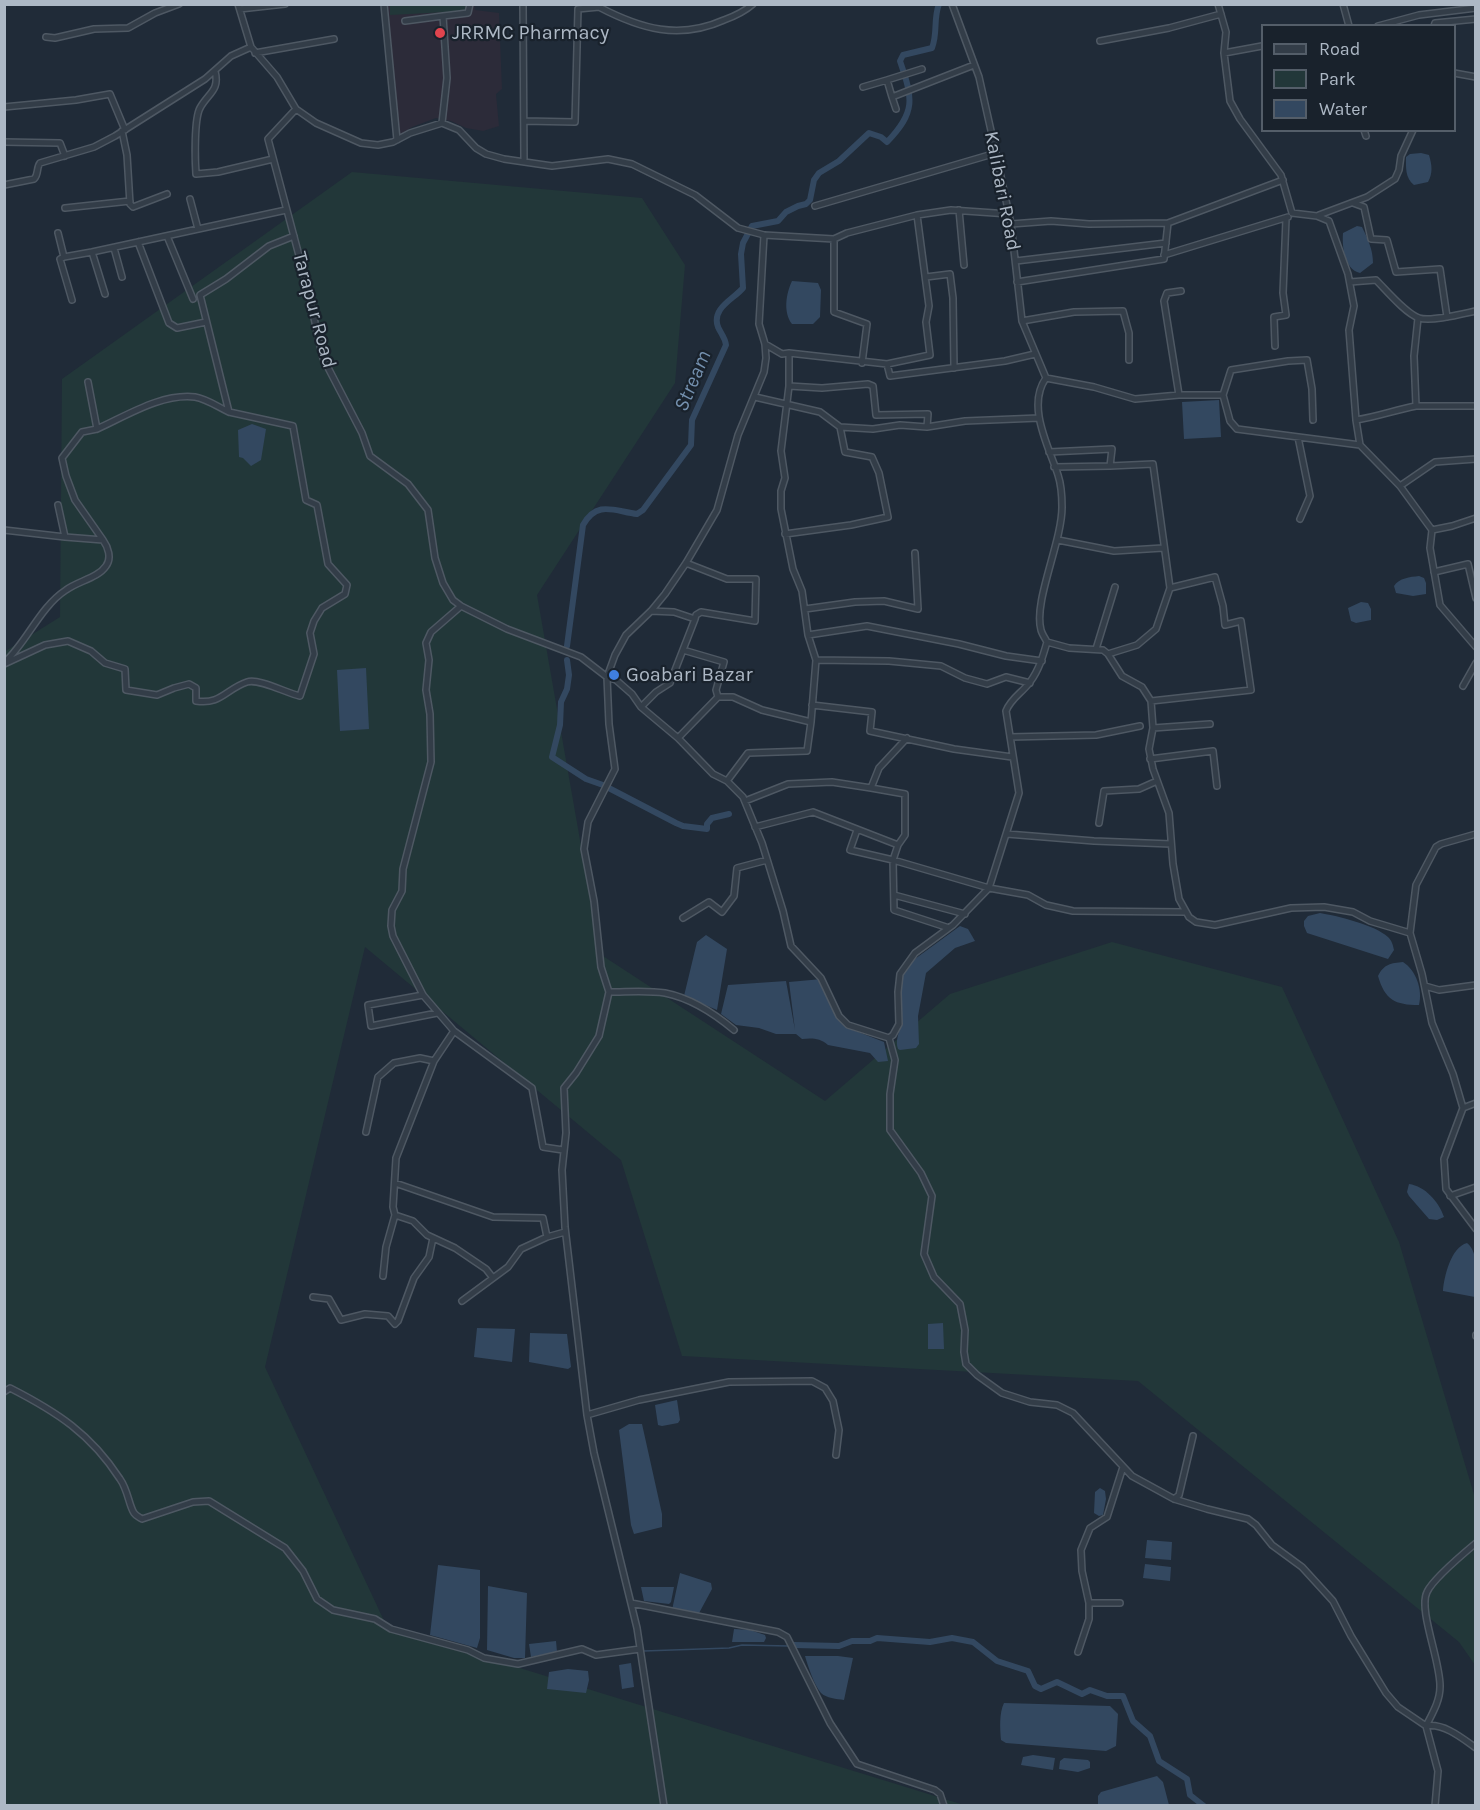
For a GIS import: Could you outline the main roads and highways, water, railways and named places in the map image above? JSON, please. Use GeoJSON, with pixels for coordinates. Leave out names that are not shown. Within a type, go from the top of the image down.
{"type":"FeatureCollection","features":[{"type":"Feature","properties":{"kind":"water"},"geometry":{"type":"Polygon","coordinates":[[[1410,154],[1429,155],[1431,175],[1428,182],[1414,185],[1408,176],[1406,157],[1410,154]]]}},
{"type":"Feature","properties":{"kind":"water"},"geometry":{"type":"Polygon","coordinates":[[[1357,226],[1362,227],[1364,231],[1373,258],[1373,263],[1360,273],[1350,267],[1347,262],[1343,244],[1343,233],[1357,226]]]}},
{"type":"Feature","properties":{"kind":"water"},"geometry":{"type":"Polygon","coordinates":[[[792,281],[818,283],[821,290],[820,317],[813,324],[792,324],[789,319],[786,303],[792,281]]]}},
{"type":"Feature","properties":{"kind":"water"},"geometry":{"type":"Polygon","coordinates":[[[1219,400],[1221,437],[1184,439],[1182,402],[1219,400]]]}},
{"type":"Feature","properties":{"kind":"water"},"geometry":{"type":"Polygon","coordinates":[[[252,424],[266,429],[261,460],[251,466],[239,457],[238,430],[252,424]]]}},
{"type":"Feature","properties":{"kind":"water"},"geometry":{"type":"Polygon","coordinates":[[[1419,576],[1424,578],[1426,583],[1426,594],[1413,596],[1396,593],[1394,586],[1399,581],[1419,576]]]}},
{"type":"Feature","properties":{"kind":"water"},"geometry":{"type":"Polygon","coordinates":[[[1361,602],[1368,603],[1371,609],[1371,620],[1356,623],[1351,621],[1348,608],[1361,602]]]}},
{"type":"Feature","properties":{"kind":"water"},"geometry":{"type":"Polygon","coordinates":[[[366,668],[369,729],[340,731],[337,670],[366,668]]]}},
{"type":"Feature","properties":{"kind":"water"},"geometry":{"type":"Polygon","coordinates":[[[1320,913],[1366,925],[1382,933],[1388,937],[1394,950],[1388,959],[1307,933],[1304,921],[1308,916],[1320,913]]]}},
{"type":"Feature","properties":{"kind":"water"},"geometry":{"type":"Polygon","coordinates":[[[960,926],[968,929],[975,941],[955,948],[926,973],[918,1016],[919,1044],[916,1048],[900,1050],[897,1040],[900,1029],[901,987],[904,972],[908,964],[960,926]]]}},
{"type":"Feature","properties":{"kind":"water"},"geometry":{"type":"Polygon","coordinates":[[[706,935],[727,949],[717,1010],[684,996],[697,942],[706,935]]]}},
{"type":"Feature","properties":{"kind":"water"},"geometry":{"type":"Polygon","coordinates":[[[1403,962],[1412,970],[1417,981],[1420,993],[1419,1005],[1403,1004],[1392,1000],[1384,991],[1378,976],[1385,967],[1403,962]]]}},
{"type":"Feature","properties":{"kind":"water"},"geometry":{"type":"Polygon","coordinates":[[[822,979],[837,1017],[848,1028],[884,1042],[888,1061],[878,1062],[870,1053],[828,1045],[816,1039],[802,1039],[796,1034],[776,1034],[759,1028],[736,1025],[721,1014],[728,985],[786,981],[795,1030],[789,982],[822,979]]]}},
{"type":"Feature","properties":{"kind":"water"},"geometry":{"type":"Polygon","coordinates":[[[1409,1184],[1421,1188],[1431,1196],[1444,1217],[1437,1220],[1429,1219],[1409,1196],[1407,1192],[1409,1184]]]}},
{"type":"Feature","properties":{"kind":"water"},"geometry":{"type":"Polygon","coordinates":[[[1467,1243],[1476,1260],[1475,1297],[1443,1291],[1453,1256],[1461,1246],[1467,1243]]]}},
{"type":"Feature","properties":{"kind":"water"},"geometry":{"type":"Polygon","coordinates":[[[943,1323],[944,1349],[928,1349],[928,1324],[943,1323]]]}},
{"type":"Feature","properties":{"kind":"water"},"geometry":{"type":"Polygon","coordinates":[[[477,1328],[515,1329],[512,1362],[474,1357],[477,1328]]]}},
{"type":"Feature","properties":{"kind":"water"},"geometry":{"type":"Polygon","coordinates":[[[530,1333],[567,1334],[571,1367],[568,1369],[529,1362],[530,1333]]]}},
{"type":"Feature","properties":{"kind":"water"},"geometry":{"type":"Polygon","coordinates":[[[677,1400],[680,1420],[678,1423],[658,1425],[655,1405],[677,1400]]]}},
{"type":"Feature","properties":{"kind":"water"},"geometry":{"type":"Polygon","coordinates":[[[629,1424],[642,1424],[662,1514],[662,1527],[634,1534],[619,1430],[629,1424]]]}},
{"type":"Feature","properties":{"kind":"water"},"geometry":{"type":"Polygon","coordinates":[[[1100,1488],[1105,1491],[1106,1499],[1103,1515],[1099,1516],[1094,1513],[1095,1492],[1100,1488]]]}},
{"type":"Feature","properties":{"kind":"water"},"geometry":{"type":"Polygon","coordinates":[[[1147,1540],[1172,1542],[1171,1560],[1145,1558],[1147,1540]]]}},
{"type":"Feature","properties":{"kind":"water"},"geometry":{"type":"Polygon","coordinates":[[[1145,1564],[1171,1567],[1170,1581],[1143,1578],[1145,1564]]]}},
{"type":"Feature","properties":{"kind":"water"},"geometry":{"type":"Polygon","coordinates":[[[438,1565],[480,1570],[480,1638],[477,1648],[430,1635],[438,1565]]]}},
{"type":"Feature","properties":{"kind":"water"},"geometry":{"type":"Polygon","coordinates":[[[680,1573],[711,1583],[712,1589],[698,1615],[672,1610],[680,1573]]]}},
{"type":"Feature","properties":{"kind":"water"},"geometry":{"type":"Polygon","coordinates":[[[488,1586],[527,1593],[525,1658],[514,1658],[487,1650],[488,1586]]]}},
{"type":"Feature","properties":{"kind":"water"},"geometry":{"type":"Polygon","coordinates":[[[641,1587],[674,1587],[671,1602],[669,1604],[644,1601],[641,1587]]]}},
{"type":"Feature","properties":{"kind":"water"},"geometry":{"type":"Polygon","coordinates":[[[734,1629],[750,1630],[765,1635],[766,1638],[764,1642],[732,1642],[734,1629]]]}},
{"type":"Feature","properties":{"kind":"water"},"geometry":{"type":"Polygon","coordinates":[[[556,1641],[557,1652],[531,1657],[529,1644],[556,1641]]]}},
{"type":"Feature","properties":{"kind":"water"},"geometry":{"type":"Polygon","coordinates":[[[805,1656],[853,1658],[844,1700],[823,1695],[818,1690],[805,1656]]]}},
{"type":"Feature","properties":{"kind":"water"},"geometry":{"type":"Polygon","coordinates":[[[631,1663],[634,1687],[622,1689],[619,1665],[631,1663]]]}},
{"type":"Feature","properties":{"kind":"water"},"geometry":{"type":"Polygon","coordinates":[[[568,1669],[588,1671],[589,1680],[586,1693],[547,1689],[549,1672],[568,1669]]]}},
{"type":"Feature","properties":{"kind":"water"},"geometry":{"type":"Polygon","coordinates":[[[1004,1703],[1110,1706],[1118,1714],[1116,1746],[1106,1751],[1006,1743],[1001,1740],[1000,1731],[1004,1703]]]}},
{"type":"Feature","properties":{"kind":"water"},"geometry":{"type":"Polygon","coordinates":[[[1033,1755],[1055,1758],[1053,1770],[1021,1765],[1023,1757],[1033,1755]]]}},
{"type":"Feature","properties":{"kind":"water"},"geometry":{"type":"Polygon","coordinates":[[[1064,1758],[1088,1760],[1090,1768],[1078,1772],[1059,1769],[1060,1761],[1064,1758]]]}},
{"type":"Feature","properties":{"kind":"water"},"geometry":{"type":"Polygon","coordinates":[[[1157,1776],[1163,1782],[1169,1805],[1098,1805],[1098,1796],[1101,1792],[1157,1776]]]}},
{"type":"Feature","properties":{"kind":"waterway","name":"Stream"},"geometry":{"type":"LineString","coordinates":[[567,646],[583,525],[588,517],[600,510],[637,514],[643,510],[691,445],[692,420],[726,345],[718,327],[718,314],[720,309],[743,288],[741,254],[743,243],[752,226],[778,221],[786,212],[806,204],[810,200],[814,180],[819,173],[839,161],[869,133],[887,142],[903,122],[909,104],[908,85],[900,61],[903,55],[932,48],[939,4]]}},
{"type":"Feature","properties":{"kind":"waterway"},"geometry":{"type":"LineString","coordinates":[[567,660],[569,675],[567,689],[561,702],[560,725],[552,757],[586,779],[603,785],[683,826],[707,829],[707,824],[712,818],[729,814]]}},
{"type":"Feature","properties":{"kind":"waterway"},"geometry":{"type":"LineString","coordinates":[[794,1645],[839,1646],[852,1641],[870,1641],[877,1638],[930,1642],[952,1638],[973,1642],[997,1661],[1028,1671],[1035,1686],[1041,1689],[1057,1682],[1082,1694],[1090,1690],[1107,1696],[1123,1696],[1133,1721],[1150,1736],[1159,1761],[1187,1779],[1190,1795],[1204,1806]]}},
{"type":"Feature","properties":{"kind":"waterway"},"geometry":{"type":"LineString","coordinates":[[644,1651],[729,1648],[742,1645],[789,1646]]}},
{"type":"Feature","properties":{"kind":"place","name":"JRRMC Pharmacy"},"geometry":{"type":"Point","coordinates":[440,33]}},
{"type":"Feature","properties":{"kind":"place","name":"Goabari Bazar"},"geometry":{"type":"Point","coordinates":[614,675]}}]}
